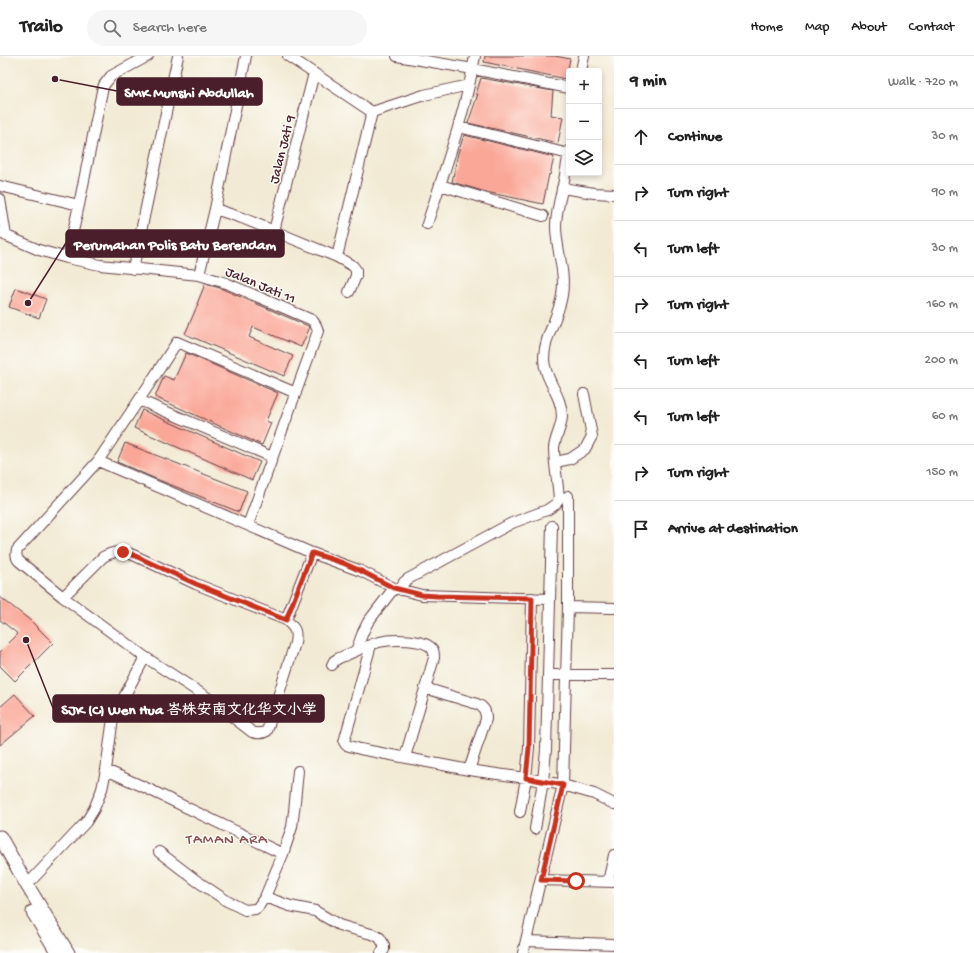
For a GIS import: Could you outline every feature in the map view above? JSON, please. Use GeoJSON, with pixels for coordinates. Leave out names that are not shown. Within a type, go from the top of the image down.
{"type":"FeatureCollection","features":[{"type":"Feature","properties":{"kind":"main road"},"geometry":{"type":"LineString","coordinates":[[0,838],[26,885],[68,953]]}},
{"type":"Feature","properties":{"kind":"main road"},"geometry":{"type":"LineString","coordinates":[[0,856],[58,953]]}},
{"type":"Feature","properties":{"kind":"street"},"geometry":{"type":"LineString","coordinates":[[67,258],[104,85],[111,76],[148,56]]}},
{"type":"Feature","properties":{"kind":"street"},"geometry":{"type":"LineString","coordinates":[[133,269],[178,56]]}},
{"type":"Feature","properties":{"kind":"street"},"geometry":{"type":"LineString","coordinates":[[199,275],[215,209],[246,56]]}},
{"type":"Feature","properties":{"kind":"street"},"geometry":{"type":"LineString","coordinates":[[288,56],[372,112]]}},
{"type":"Feature","properties":{"kind":"street"},"geometry":{"type":"LineString","coordinates":[[397,56],[566,87]]}},
{"type":"Feature","properties":{"kind":"street"},"geometry":{"type":"LineString","coordinates":[[427,224],[459,127],[475,56]]}},
{"type":"Feature","properties":{"kind":"street"},"geometry":{"type":"LineString","coordinates":[[582,68],[584,56]]}},
{"type":"Feature","properties":{"kind":"street","name":"Jalan Jati 9"},"geometry":{"type":"LineString","coordinates":[[274,231],[314,73]]}},
{"type":"Feature","properties":{"kind":"street"},"geometry":{"type":"LineString","coordinates":[[372,112],[424,95],[469,85]]}},
{"type":"Feature","properties":{"kind":"street"},"geometry":{"type":"LineString","coordinates":[[337,258],[372,112]]}},
{"type":"Feature","properties":{"kind":"street"},"geometry":{"type":"LineString","coordinates":[[459,127],[566,151]]}},
{"type":"Feature","properties":{"kind":"street"},"geometry":{"type":"LineString","coordinates":[[356,651],[362,632],[375,612],[408,579],[512,523],[547,510],[556,504],[559,499],[554,448],[555,438],[560,427],[562,416],[560,404],[546,371],[544,350],[556,317],[562,294],[563,277],[556,217],[566,167]]}},
{"type":"Feature","properties":{"kind":"street"},"geometry":{"type":"LineString","coordinates":[[440,185],[543,216]]}},
{"type":"Feature","properties":{"kind":"street"},"geometry":{"type":"LineString","coordinates":[[0,186],[79,205]]}},
{"type":"Feature","properties":{"kind":"street"},"geometry":{"type":"LineString","coordinates":[[562,188],[594,193],[614,194]]}},
{"type":"Feature","properties":{"kind":"street"},"geometry":{"type":"LineString","coordinates":[[0,199],[3,235]]}},
{"type":"Feature","properties":{"kind":"street"},"geometry":{"type":"LineString","coordinates":[[215,209],[274,231],[353,266],[356,270],[356,276],[348,292]]}},
{"type":"Feature","properties":{"kind":"street","name":"Jalan Jati 11"},"geometry":{"type":"LineString","coordinates":[[3,235],[39,250],[100,266],[199,275],[226,283],[312,320],[318,331],[296,393]]}},
{"type":"Feature","properties":{"kind":"street"},"geometry":{"type":"LineString","coordinates":[[63,596],[103,557],[116,552],[123,552],[131,554],[196,584],[286,620],[296,631],[296,643],[269,726],[262,734],[252,732],[208,698],[145,657],[63,596],[19,561],[16,553],[98,461],[177,342],[296,393],[248,525]]}},
{"type":"Feature","properties":{"kind":"street"},"geometry":{"type":"LineString","coordinates":[[555,462],[570,459],[585,449],[592,436],[584,394]]}},
{"type":"Feature","properties":{"kind":"street"},"geometry":{"type":"LineString","coordinates":[[139,400],[272,457]]}},
{"type":"Feature","properties":{"kind":"street"},"geometry":{"type":"LineString","coordinates":[[98,461],[312,553],[343,563],[397,589],[430,595],[550,599]]}},
{"type":"Feature","properties":{"kind":"street"},"geometry":{"type":"LineString","coordinates":[[523,953],[563,785],[567,675],[568,496]]}},
{"type":"Feature","properties":{"kind":"street"},"geometry":{"type":"LineString","coordinates":[[535,829],[543,781],[546,750],[552,526]]}},
{"type":"Feature","properties":{"kind":"street"},"geometry":{"type":"LineString","coordinates":[[286,620],[312,553]]}},
{"type":"Feature","properties":{"kind":"street"},"geometry":{"type":"LineString","coordinates":[[520,812],[526,778],[529,748],[532,598]]}},
{"type":"Feature","properties":{"kind":"street"},"geometry":{"type":"LineString","coordinates":[[568,607],[614,608]]}},
{"type":"Feature","properties":{"kind":"street"},"geometry":{"type":"LineString","coordinates":[[332,665],[334,661],[339,658],[380,642],[395,640],[406,641],[428,645],[432,648],[434,658],[405,757]]}},
{"type":"Feature","properties":{"kind":"street"},"geometry":{"type":"LineString","coordinates":[[370,645],[344,742],[348,746],[469,770],[563,785],[594,794],[614,804]]}},
{"type":"Feature","properties":{"kind":"street"},"geometry":{"type":"LineString","coordinates":[[26,885],[86,822],[94,809],[106,770],[114,716],[145,657]]}},
{"type":"Feature","properties":{"kind":"street"},"geometry":{"type":"LineString","coordinates":[[548,675],[614,675]]}},
{"type":"Feature","properties":{"kind":"street"},"geometry":{"type":"LineString","coordinates":[[426,688],[477,704],[484,709],[486,718],[469,770]]}},
{"type":"Feature","properties":{"kind":"street"},"geometry":{"type":"LineString","coordinates":[[106,770],[283,854]]}},
{"type":"Feature","properties":{"kind":"street"},"geometry":{"type":"LineString","coordinates":[[159,852],[197,881],[227,901],[245,910],[255,909],[265,897],[283,854],[292,827],[298,771]]}},
{"type":"Feature","properties":{"kind":"street"},"geometry":{"type":"LineString","coordinates":[[541,880],[611,882],[614,855]]}},
{"type":"Feature","properties":{"kind":"street"},"geometry":{"type":"LineString","coordinates":[[265,897],[290,906],[315,911],[339,925],[375,935],[380,938],[384,945],[384,952]]}},
{"type":"Feature","properties":{"kind":"street"},"geometry":{"type":"LineString","coordinates":[[526,941],[614,944]]}},
{"type":"Feature","properties":{"kind":"building"},"geometry":{"type":"Polygon","coordinates":[[[485,56],[555,56],[570,59],[568,68],[566,68],[566,79],[484,62],[485,56]]]}},
{"type":"Feature","properties":{"kind":"building"},"geometry":{"type":"Polygon","coordinates":[[[481,78],[553,91],[551,115],[563,117],[558,143],[468,123],[478,94],[476,94],[481,78]]]}},
{"type":"Feature","properties":{"kind":"building"},"geometry":{"type":"Polygon","coordinates":[[[464,135],[554,157],[543,204],[486,192],[452,182],[458,153],[464,135]]]}},
{"type":"Feature","properties":{"kind":"building"},"geometry":{"type":"Polygon","coordinates":[[[205,284],[220,288],[310,327],[301,347],[253,327],[249,337],[293,356],[284,376],[185,334],[205,284]]]}},
{"type":"Feature","properties":{"kind":"building"},"geometry":{"type":"Polygon","coordinates":[[[16,288],[46,299],[39,318],[9,307],[16,288]]]}},
{"type":"Feature","properties":{"kind":"building"},"geometry":{"type":"Polygon","coordinates":[[[186,353],[278,393],[266,421],[271,423],[262,445],[155,397],[164,376],[174,380],[186,353]]]}},
{"type":"Feature","properties":{"kind":"building"},"geometry":{"type":"Polygon","coordinates":[[[142,410],[260,462],[252,480],[134,428],[142,410]]]}},
{"type":"Feature","properties":{"kind":"building"},"geometry":{"type":"Polygon","coordinates":[[[125,443],[247,491],[239,512],[117,462],[125,443]]]}},
{"type":"Feature","properties":{"kind":"building"},"geometry":{"type":"Polygon","coordinates":[[[0,597],[31,621],[53,643],[15,681],[0,666],[0,652],[18,634],[0,620],[0,597]]]}},
{"type":"Feature","properties":{"kind":"building"},"geometry":{"type":"Polygon","coordinates":[[[15,694],[35,716],[0,745],[0,707],[15,694]]]}},
{"type":"Feature","properties":{"kind":"place","name":"SMK Munshi Abdullah"},"geometry":{"type":"Point","coordinates":[55,79]}},
{"type":"Feature","properties":{"kind":"place","name":"Perumahan Polis Batu Berendam"},"geometry":{"type":"Point","coordinates":[28,303]}},
{"type":"Feature","properties":{"kind":"place","name":"SJK (C) Wen Hua 峇株安南文化华文小学"},"geometry":{"type":"Point","coordinates":[26,640]}},
{"type":"Feature","properties":{"kind":"district","name":"TAMAN ARA"},"geometry":{"type":"Point","coordinates":[227,838]}},
{"type":"Feature","properties":{"kind":"route"},"geometry":{"type":"LineString","coordinates":[[123,552],[131,554],[196,584],[286,620],[312,553],[343,563],[394,588],[422,595],[532,598],[529,748],[526,778],[563,785],[541,880],[576,881]]}}]}
